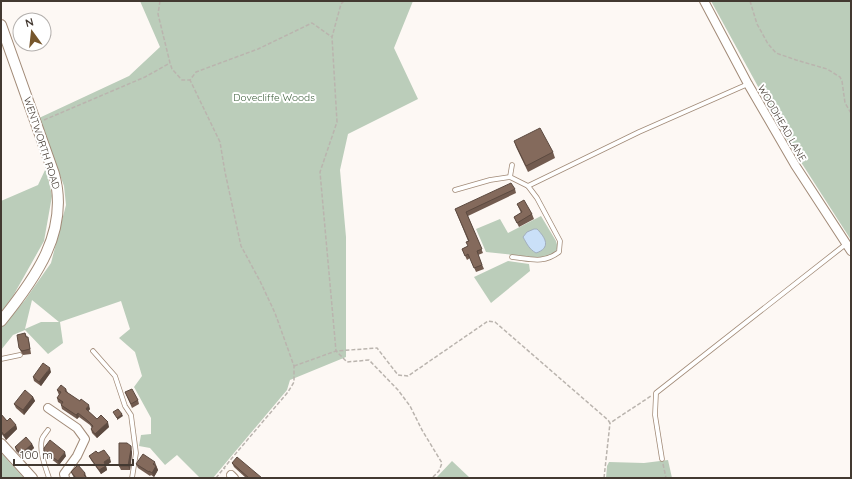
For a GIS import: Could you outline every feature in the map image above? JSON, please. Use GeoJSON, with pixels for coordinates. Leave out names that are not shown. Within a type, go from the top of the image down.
{"type":"FeatureCollection","features":[{"type":"Feature","properties":{"kind":"street","name":"WOODHEAD LANE"},"geometry":{"type":"LineString","coordinates":[[704,1],[748,84],[795,165],[849,247]]}},
{"type":"Feature","properties":{"kind":"street","name":"WENTWORTH ROAD"},"geometry":{"type":"LineString","coordinates":[[1,25],[36,123],[57,185],[59,196],[56,223],[44,258],[33,280],[1,321]]}},
{"type":"Feature","properties":{"kind":"street"},"geometry":{"type":"LineString","coordinates":[[48,408],[77,428],[85,439],[77,456],[64,474],[65,478]]}},
{"type":"Feature","properties":{"kind":"street"},"geometry":{"type":"LineString","coordinates":[[1,444],[32,478]]}},
{"type":"Feature","properties":{"kind":"lane"},"geometry":{"type":"LineString","coordinates":[[528,186],[639,132],[748,84]]}},
{"type":"Feature","properties":{"kind":"lane"},"geometry":{"type":"LineString","coordinates":[[510,177],[512,165]]}},
{"type":"Feature","properties":{"kind":"lane"},"geometry":{"type":"LineString","coordinates":[[455,190],[490,180],[510,177],[528,186],[537,198],[560,241],[559,252],[550,259],[536,260],[512,257]]}},
{"type":"Feature","properties":{"kind":"lane"},"geometry":{"type":"LineString","coordinates":[[662,459],[655,415],[656,393],[849,247]]}},
{"type":"Feature","properties":{"kind":"lane"},"geometry":{"type":"LineString","coordinates":[[93,351],[114,376],[125,406],[131,415],[136,453],[132,478]]}},
{"type":"Feature","properties":{"kind":"lane"},"geometry":{"type":"LineString","coordinates":[[1,360],[20,355]]}},
{"type":"Feature","properties":{"kind":"lane"},"geometry":{"type":"LineString","coordinates":[[48,430],[42,437],[42,446],[44,463],[49,478]]}},
{"type":"Feature","properties":{"kind":"path"},"geometry":{"type":"LineString","coordinates":[[160,1],[158,14],[172,69],[182,80],[190,80]]}},
{"type":"Feature","properties":{"kind":"path"},"geometry":{"type":"LineString","coordinates":[[344,1],[341,4],[332,37],[337,122],[320,172],[336,351],[347,362],[369,360],[398,390],[410,406],[422,430],[442,463],[439,470],[432,478]]}},
{"type":"Feature","properties":{"kind":"path"},"geometry":{"type":"LineString","coordinates":[[750,1],[757,24],[768,44],[776,53],[827,69],[840,77],[845,102],[851,113]]}},
{"type":"Feature","properties":{"kind":"path"},"geometry":{"type":"LineString","coordinates":[[190,80],[196,72],[258,49],[312,24],[332,37]]}},
{"type":"Feature","properties":{"kind":"path"},"geometry":{"type":"LineString","coordinates":[[36,123],[146,78],[170,63]]}},
{"type":"Feature","properties":{"kind":"path"},"geometry":{"type":"LineString","coordinates":[[190,80],[220,142],[241,246],[275,313],[294,366],[294,382],[288,392],[216,478]]}},
{"type":"Feature","properties":{"kind":"path"},"geometry":{"type":"LineString","coordinates":[[294,366],[336,351],[377,348],[398,375],[408,376],[488,321],[495,322],[608,420],[610,423],[604,478]]}},
{"type":"Feature","properties":{"kind":"path"},"geometry":{"type":"LineString","coordinates":[[610,423],[647,397],[656,393]]}},
{"type":"Feature","properties":{"kind":"path"},"geometry":{"type":"LineString","coordinates":[[662,459],[666,478]]}},
{"type":"Feature","properties":{"kind":"path"},"geometry":{"type":"LineString","coordinates":[[224,468],[233,477]]}},
{"type":"Feature","properties":{"kind":"path"},"geometry":{"type":"LineString","coordinates":[[439,470],[442,474]]}},
{"type":"Feature","properties":{"kind":"green space","name":"Dovecliffe Woods"},"geometry":{"type":"Polygon","coordinates":[[[140,1],[413,1],[394,48],[418,99],[348,134],[340,170],[346,237],[346,357],[290,380],[287,390],[213,478],[200,478],[177,455],[165,465],[150,448],[139,446],[141,435],[151,434],[151,418],[134,387],[142,376],[135,352],[119,338],[130,329],[121,301],[60,322],[63,343],[48,354],[25,330],[13,335],[1,350],[1,328],[25,300],[51,263],[66,205],[64,186],[39,118],[129,76],[160,47],[140,1]],[[32,300],[25,329],[41,322],[59,322],[32,300]]]}},
{"type":"Feature","properties":{"kind":"green space"},"geometry":{"type":"Polygon","coordinates":[[[711,1],[851,1],[851,240],[790,145],[711,1]]]}},
{"type":"Feature","properties":{"kind":"green space"},"geometry":{"type":"Polygon","coordinates":[[[46,168],[52,196],[44,241],[13,296],[1,312],[1,201],[38,185],[46,168]]]}},
{"type":"Feature","properties":{"kind":"green space"},"geometry":{"type":"Polygon","coordinates":[[[541,216],[556,241],[558,248],[553,254],[541,258],[486,252],[476,229],[500,219],[508,233],[541,216]]]}},
{"type":"Feature","properties":{"kind":"green space"},"geometry":{"type":"Polygon","coordinates":[[[508,261],[529,264],[530,271],[491,303],[474,277],[508,261]]]}},
{"type":"Feature","properties":{"kind":"green space"},"geometry":{"type":"Polygon","coordinates":[[[1,453],[24,478],[1,478],[1,453]]]}},
{"type":"Feature","properties":{"kind":"green space"},"geometry":{"type":"Polygon","coordinates":[[[668,460],[672,478],[606,478],[607,466],[609,462],[644,463],[668,460]]]}},
{"type":"Feature","properties":{"kind":"green space"},"geometry":{"type":"Polygon","coordinates":[[[452,461],[470,478],[436,478],[452,461]]]}},
{"type":"Feature","properties":{"kind":"water"},"geometry":{"type":"Polygon","coordinates":[[[537,229],[540,232],[546,242],[544,248],[536,253],[530,248],[523,237],[527,232],[537,229]]]}},
{"type":"Feature","properties":{"kind":"building"},"geometry":{"type":"Polygon","coordinates":[[[540,128],[553,152],[526,166],[514,141],[540,128]]]}},
{"type":"Feature","properties":{"kind":"building"},"geometry":{"type":"Polygon","coordinates":[[[511,183],[515,189],[466,212],[482,249],[477,251],[482,265],[474,268],[468,254],[465,256],[462,249],[468,246],[466,242],[469,241],[455,209],[511,183]]]}},
{"type":"Feature","properties":{"kind":"building"},"geometry":{"type":"Polygon","coordinates":[[[524,200],[532,214],[517,223],[514,217],[522,212],[517,204],[524,200]]]}},
{"type":"Feature","properties":{"kind":"building"},"geometry":{"type":"Polygon","coordinates":[[[25,333],[26,337],[28,337],[30,349],[22,351],[19,348],[17,335],[25,333]]]}},
{"type":"Feature","properties":{"kind":"building"},"geometry":{"type":"Polygon","coordinates":[[[43,363],[50,368],[39,382],[33,377],[43,363]]]}},
{"type":"Feature","properties":{"kind":"building"},"geometry":{"type":"Polygon","coordinates":[[[61,385],[66,389],[65,391],[89,405],[86,409],[97,419],[101,415],[108,422],[95,434],[91,429],[93,426],[88,421],[78,413],[76,415],[61,405],[63,402],[57,398],[61,392],[57,390],[61,385]]]}},
{"type":"Feature","properties":{"kind":"building"},"geometry":{"type":"Polygon","coordinates":[[[132,389],[138,400],[131,404],[125,392],[132,389]]]}},
{"type":"Feature","properties":{"kind":"building"},"geometry":{"type":"Polygon","coordinates":[[[25,390],[33,397],[23,410],[14,404],[25,390]]]}},
{"type":"Feature","properties":{"kind":"building"},"geometry":{"type":"Polygon","coordinates":[[[118,409],[122,414],[117,418],[113,412],[118,409]]]}},
{"type":"Feature","properties":{"kind":"building"},"geometry":{"type":"Polygon","coordinates":[[[1,414],[7,421],[10,418],[16,425],[4,435],[1,431],[1,414]]]}},
{"type":"Feature","properties":{"kind":"building"},"geometry":{"type":"Polygon","coordinates":[[[26,437],[32,444],[21,454],[15,447],[26,437]]]}},
{"type":"Feature","properties":{"kind":"building"},"geometry":{"type":"Polygon","coordinates":[[[50,440],[65,452],[58,461],[44,451],[44,448],[50,440]]]}},
{"type":"Feature","properties":{"kind":"building"},"geometry":{"type":"Polygon","coordinates":[[[119,443],[127,443],[131,446],[128,466],[119,466],[119,443]]]}},
{"type":"Feature","properties":{"kind":"building"},"geometry":{"type":"Polygon","coordinates":[[[104,450],[110,458],[104,462],[106,466],[99,470],[89,456],[96,451],[98,453],[104,450]]]}},
{"type":"Feature","properties":{"kind":"building"},"geometry":{"type":"Polygon","coordinates":[[[143,454],[155,462],[153,464],[156,466],[152,473],[136,464],[143,454]]]}},
{"type":"Feature","properties":{"kind":"building"},"geometry":{"type":"Polygon","coordinates":[[[237,457],[262,478],[249,478],[232,463],[237,457]]]}},
{"type":"Feature","properties":{"kind":"building"},"geometry":{"type":"Polygon","coordinates":[[[78,465],[85,473],[84,475],[87,478],[76,478],[71,472],[78,465]]]}}]}
